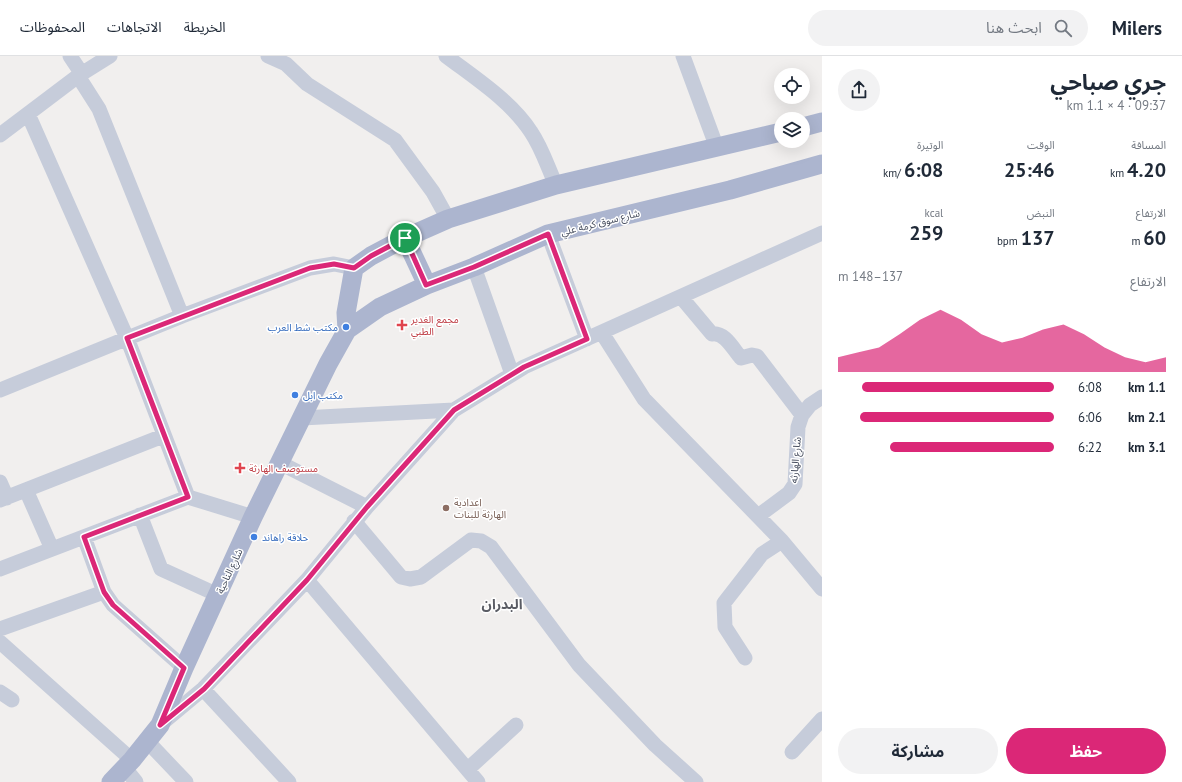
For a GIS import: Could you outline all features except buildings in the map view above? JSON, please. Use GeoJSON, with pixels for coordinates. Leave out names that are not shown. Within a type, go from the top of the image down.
{"type":"FeatureCollection","features":[{"type":"Feature","properties":{"kind":"main road"},"geometry":{"type":"LineString","coordinates":[[810,125],[822,122]]}},
{"type":"Feature","properties":{"kind":"main road"},"geometry":{"type":"LineString","coordinates":[[347,330],[346,313],[354,268],[371,256],[405,238],[448,219],[556,185],[774,134]]}},
{"type":"Feature","properties":{"kind":"main road","name":"شارع سوق كرمة علي"},"geometry":{"type":"LineString","coordinates":[[347,330],[380,307],[426,285],[474,267],[548,234],[730,190],[822,164]]}},
{"type":"Feature","properties":{"kind":"main road"},"geometry":{"type":"LineString","coordinates":[[405,238],[426,285]]}},
{"type":"Feature","properties":{"kind":"main road"},"geometry":{"type":"LineString","coordinates":[[350,288],[362,301],[380,307]]}},
{"type":"Feature","properties":{"kind":"main road","name":"شارع الناحية"},"geometry":{"type":"LineString","coordinates":[[111,782],[160,725],[184,668],[253,517],[328,364],[347,330]]}},
{"type":"Feature","properties":{"kind":"street"},"geometry":{"type":"LineString","coordinates":[[70,56],[99,109],[182,316]]}},
{"type":"Feature","properties":{"kind":"street"},"geometry":{"type":"LineString","coordinates":[[268,56],[289,60],[307,84],[395,140],[433,192],[448,219]]}},
{"type":"Feature","properties":{"kind":"street"},"geometry":{"type":"LineString","coordinates":[[683,56],[717,148]]}},
{"type":"Feature","properties":{"kind":"street"},"geometry":{"type":"LineString","coordinates":[[0,135],[80,75],[108,57]]}},
{"type":"Feature","properties":{"kind":"street"},"geometry":{"type":"LineString","coordinates":[[451,58],[491,90],[515,112],[531,132],[556,185]]}},
{"type":"Feature","properties":{"kind":"street"},"geometry":{"type":"LineString","coordinates":[[28,114],[127,338],[188,497]]}},
{"type":"Feature","properties":{"kind":"street"},"geometry":{"type":"LineString","coordinates":[[160,725],[204,689],[307,580],[354,521],[454,410],[524,367],[822,233]]}},
{"type":"Feature","properties":{"kind":"street"},"geometry":{"type":"LineString","coordinates":[[548,234],[587,339]]}},
{"type":"Feature","properties":{"kind":"street"},"geometry":{"type":"LineString","coordinates":[[0,390],[182,316],[310,268],[334,264],[354,268]]}},
{"type":"Feature","properties":{"kind":"street"},"geometry":{"type":"LineString","coordinates":[[474,267],[512,374]]}},
{"type":"Feature","properties":{"kind":"street"},"geometry":{"type":"LineString","coordinates":[[681,297],[712,334],[717,333],[722,336],[741,358],[752,355],[757,356],[802,415],[810,405],[822,397]]}},
{"type":"Feature","properties":{"kind":"street"},"geometry":{"type":"LineString","coordinates":[[602,333],[644,399],[782,540],[822,589]]}},
{"type":"Feature","properties":{"kind":"street"},"geometry":{"type":"LineString","coordinates":[[302,418],[454,410]]}},
{"type":"Feature","properties":{"kind":"street","name":"شارع الهارثه"},"geometry":{"type":"LineString","coordinates":[[758,516],[790,493],[795,484],[798,427],[802,415]]}},
{"type":"Feature","properties":{"kind":"street"},"geometry":{"type":"LineString","coordinates":[[0,482],[3,499],[164,436]]}},
{"type":"Feature","properties":{"kind":"street"},"geometry":{"type":"LineString","coordinates":[[280,463],[367,507]]}},
{"type":"Feature","properties":{"kind":"street"},"geometry":{"type":"LineString","coordinates":[[26,490],[52,549]]}},
{"type":"Feature","properties":{"kind":"street"},"geometry":{"type":"LineString","coordinates":[[0,569],[188,497],[253,517]]}},
{"type":"Feature","properties":{"kind":"street"},"geometry":{"type":"LineString","coordinates":[[140,515],[161,569],[218,595]]}},
{"type":"Feature","properties":{"kind":"street"},"geometry":{"type":"LineString","coordinates":[[354,521],[401,577],[410,579],[421,577],[471,540],[481,541],[491,546],[579,665],[655,745],[696,782]]}},
{"type":"Feature","properties":{"kind":"street"},"geometry":{"type":"LineString","coordinates":[[84,537],[104,592],[113,605],[184,668]]}},
{"type":"Feature","properties":{"kind":"street"},"geometry":{"type":"LineString","coordinates":[[745,658],[725,627],[724,603],[762,554],[782,540]]}},
{"type":"Feature","properties":{"kind":"street"},"geometry":{"type":"LineString","coordinates":[[307,580],[478,782]]}},
{"type":"Feature","properties":{"kind":"street"},"geometry":{"type":"LineString","coordinates":[[0,629],[104,592]]}},
{"type":"Feature","properties":{"kind":"street"},"geometry":{"type":"LineString","coordinates":[[0,642],[128,764],[136,782]]}},
{"type":"Feature","properties":{"kind":"street"},"geometry":{"type":"LineString","coordinates":[[204,689],[289,782]]}},
{"type":"Feature","properties":{"kind":"street"},"geometry":{"type":"LineString","coordinates":[[792,752],[822,719]]}},
{"type":"Feature","properties":{"kind":"street"},"geometry":{"type":"LineString","coordinates":[[468,769],[516,724]]}},
{"type":"Feature","properties":{"kind":"street"},"geometry":{"type":"LineString","coordinates":[[147,741],[186,782]]}},
{"type":"Feature","properties":{"kind":"place","name":"مجمع الغدير الطبي"},"geometry":{"type":"Point","coordinates":[402,325]}},
{"type":"Feature","properties":{"kind":"place","name":"مكتب شط العرب"},"geometry":{"type":"Point","coordinates":[346,327]}},
{"type":"Feature","properties":{"kind":"place","name":"مكتب ابل"},"geometry":{"type":"Point","coordinates":[295,395]}},
{"type":"Feature","properties":{"kind":"place","name":"مستوصف الهارثة"},"geometry":{"type":"Point","coordinates":[240,468]}},
{"type":"Feature","properties":{"kind":"place","name":"اعدادية الهارثة للبنات"},"geometry":{"type":"Point","coordinates":[446,508]}},
{"type":"Feature","properties":{"kind":"place","name":"حلاقة راهاند"},"geometry":{"type":"Point","coordinates":[254,537]}},
{"type":"Feature","properties":{"kind":"district","name":"البدران"},"geometry":{"type":"Point","coordinates":[502,604]}},
{"type":"Feature","properties":{"kind":"route"},"geometry":{"type":"LineString","coordinates":[[548,234],[587,339],[524,367],[454,410],[354,521],[307,580],[204,689],[160,725],[184,668],[113,605],[104,592],[84,537],[188,497],[127,338],[310,268],[334,264],[354,268],[371,256],[405,238],[426,285],[474,267],[548,234]]}}]}
